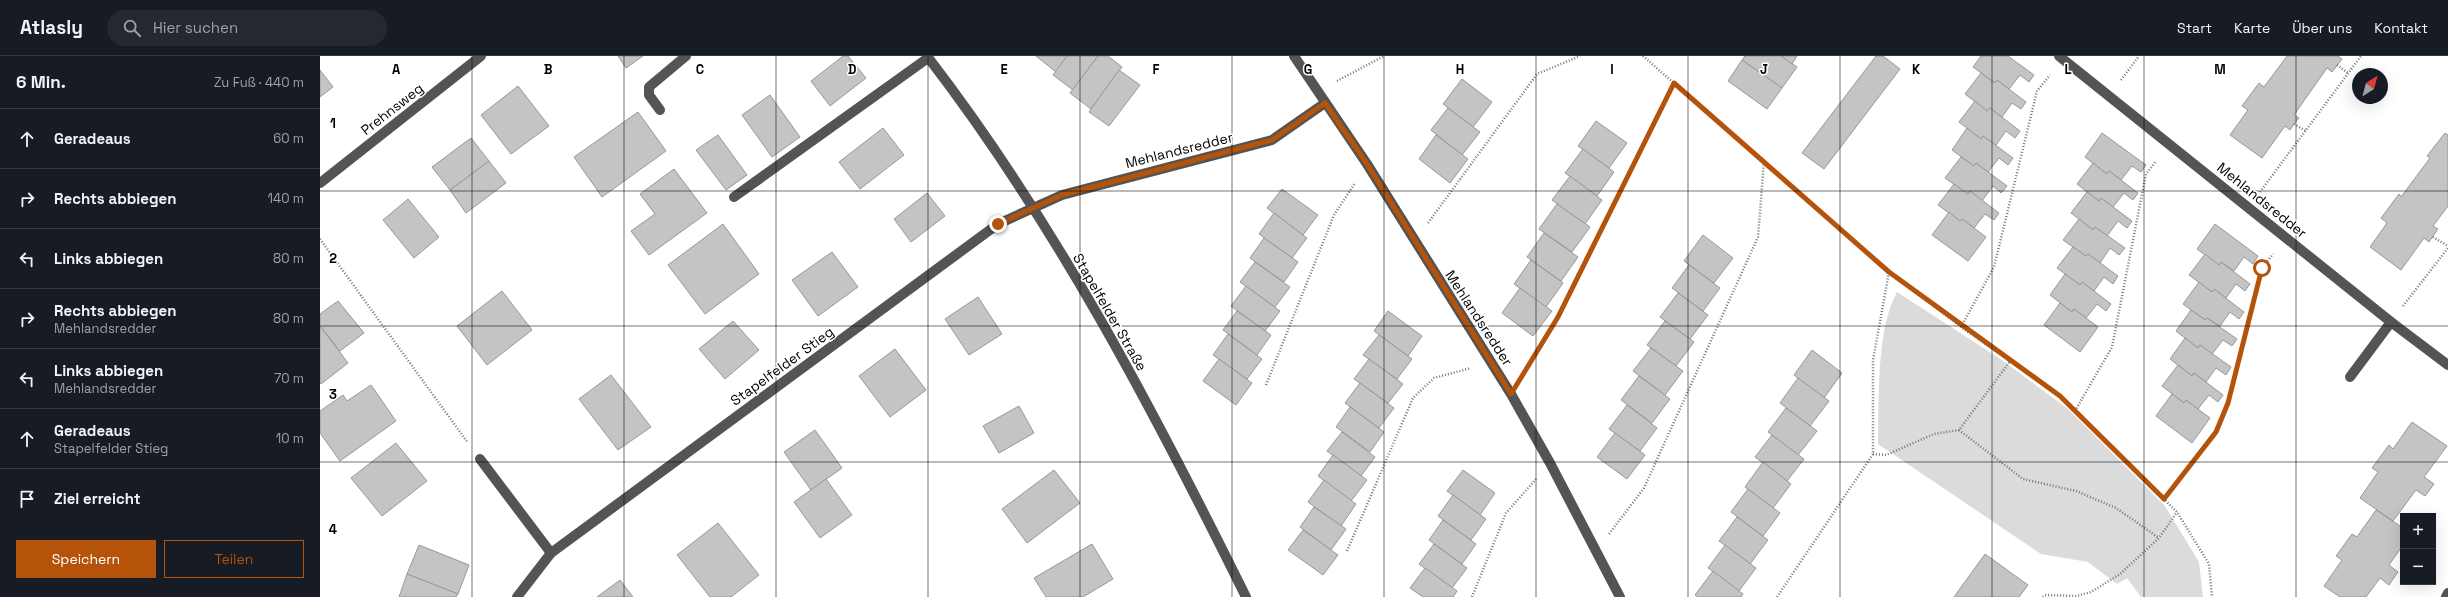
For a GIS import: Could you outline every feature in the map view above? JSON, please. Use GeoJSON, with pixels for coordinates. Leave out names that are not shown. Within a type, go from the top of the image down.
{"type":"FeatureCollection","features":[{"type":"Feature","properties":{"kind":"street","name":"Prehnsweg"},"geometry":{"type":"LineString","coordinates":[[320,184],[481,56]]}},
{"type":"Feature","properties":{"kind":"street"},"geometry":{"type":"LineString","coordinates":[[660,110],[649,95],[648,87],[686,56]]}},
{"type":"Feature","properties":{"kind":"street","name":"Mehlandsredder"},"geometry":{"type":"LineString","coordinates":[[1294,56],[1367,164],[1414,242],[1511,394],[1550,462],[1620,597]]}},
{"type":"Feature","properties":{"kind":"street"},"geometry":{"type":"LineString","coordinates":[[734,197],[928,57]]}},
{"type":"Feature","properties":{"kind":"street","name":"Stapelfelder Straße"},"geometry":{"type":"LineString","coordinates":[[928,57],[990,140],[1077,281],[1173,451],[1246,597]]}},
{"type":"Feature","properties":{"kind":"street","name":"Mehlandsredder"},"geometry":{"type":"LineString","coordinates":[[2061,58],[2391,322],[2448,365]]}},
{"type":"Feature","properties":{"kind":"street","name":"Mehlandsredder"},"geometry":{"type":"LineString","coordinates":[[1032,207],[1062,195],[1272,140],[1325,103]]}},
{"type":"Feature","properties":{"kind":"street","name":"Stapelfelder Stieg"},"geometry":{"type":"LineString","coordinates":[[517,597],[551,553],[998,224],[1032,207]]}},
{"type":"Feature","properties":{"kind":"street"},"geometry":{"type":"LineString","coordinates":[[2350,377],[2391,322]]}},
{"type":"Feature","properties":{"kind":"street"},"geometry":{"type":"LineString","coordinates":[[480,459],[551,553]]}},
{"type":"Feature","properties":{"kind":"street"},"geometry":{"type":"LineString","coordinates":[[2446,597],[2448,592]]}},
{"type":"Feature","properties":{"kind":"path"},"geometry":{"type":"LineString","coordinates":[[1325,103],[1335,82],[1384,56]]}},
{"type":"Feature","properties":{"kind":"path"},"geometry":{"type":"LineString","coordinates":[[1414,242],[1537,74],[1580,56]]}},
{"type":"Feature","properties":{"kind":"path"},"geometry":{"type":"LineString","coordinates":[[1643,56],[1889,272],[1962,327],[2011,360],[2060,396],[2075,410],[2177,512],[2209,564],[2212,597]]}},
{"type":"Feature","properties":{"kind":"path"},"geometry":{"type":"LineString","coordinates":[[2110,96],[2138,56]]}},
{"type":"Feature","properties":{"kind":"path"},"geometry":{"type":"LineString","coordinates":[[2248,207],[2361,56]]}},
{"type":"Feature","properties":{"kind":"path"},"geometry":{"type":"LineString","coordinates":[[1962,327],[1994,267],[2037,91],[2061,58]]}},
{"type":"Feature","properties":{"kind":"path"},"geometry":{"type":"LineString","coordinates":[[2337,65],[2348,73]]}},
{"type":"Feature","properties":{"kind":"path"},"geometry":{"type":"LineString","coordinates":[[1511,394],[1558,317],[1674,83]]}},
{"type":"Feature","properties":{"kind":"path"},"geometry":{"type":"LineString","coordinates":[[2294,124],[2306,131]]}},
{"type":"Feature","properties":{"kind":"path"},"geometry":{"type":"LineString","coordinates":[[2075,410],[2112,347],[2146,174],[2170,145]]}},
{"type":"Feature","properties":{"kind":"path"},"geometry":{"type":"LineString","coordinates":[[1596,552],[1644,488],[1758,236],[1764,161]]}},
{"type":"Feature","properties":{"kind":"path"},"geometry":{"type":"LineString","coordinates":[[1266,385],[1334,215],[1367,164]]}},
{"type":"Feature","properties":{"kind":"path"},"geometry":{"type":"LineString","coordinates":[[2391,322],[2448,247],[2433,237]]}},
{"type":"Feature","properties":{"kind":"path"},"geometry":{"type":"LineString","coordinates":[[2164,499],[2216,432],[2221,422],[2228,403],[2262,268],[2286,238]]}},
{"type":"Feature","properties":{"kind":"path"},"geometry":{"type":"LineString","coordinates":[[320,239],[480,459]]}},
{"type":"Feature","properties":{"kind":"path"},"geometry":{"type":"LineString","coordinates":[[1778,597],[1873,454],[1872,360],[1889,272]]}},
{"type":"Feature","properties":{"kind":"path"},"geometry":{"type":"LineString","coordinates":[[1873,454],[1886,455],[1934,434],[1959,430],[2011,360]]}},
{"type":"Feature","properties":{"kind":"path"},"geometry":{"type":"LineString","coordinates":[[1347,551],[1413,398],[1434,378],[1491,362]]}},
{"type":"Feature","properties":{"kind":"path"},"geometry":{"type":"LineString","coordinates":[[1959,430],[2023,479],[2076,491],[2110,505],[2159,538]]}},
{"type":"Feature","properties":{"kind":"path"},"geometry":{"type":"LineString","coordinates":[[1472,597],[1506,513],[1550,462]]}},
{"type":"Feature","properties":{"kind":"path"},"geometry":{"type":"LineString","coordinates":[[2043,597],[2045,595],[2076,596],[2091,592],[2120,574],[2159,538],[2177,512]]}},
{"type":"Feature","properties":{"kind":"shaded area"},"geometry":{"type":"Polygon","coordinates":[[[1897,292],[2002,360],[2068,409],[2165,506],[2199,562],[2203,597],[2141,597],[2127,578],[2117,584],[2088,562],[2041,554],[1878,444],[1879,387],[1882,345],[1890,308],[1897,292]]]}},
{"type":"Feature","properties":{"kind":"building"},"geometry":{"type":"Polygon","coordinates":[[[618,56],[643,56],[626,68],[618,56]]]}},
{"type":"Feature","properties":{"kind":"building"},"geometry":{"type":"Polygon","coordinates":[[[843,56],[848,56],[866,78],[830,106],[811,81],[843,56]]]}},
{"type":"Feature","properties":{"kind":"building"},"geometry":{"type":"Polygon","coordinates":[[[1036,56],[1067,56],[1056,72],[1036,56]]]}},
{"type":"Feature","properties":{"kind":"building"},"geometry":{"type":"Polygon","coordinates":[[[1067,56],[1098,56],[1073,90],[1053,75],[1067,56]]]}},
{"type":"Feature","properties":{"kind":"building"},"geometry":{"type":"Polygon","coordinates":[[[1098,56],[1108,56],[1122,67],[1091,109],[1070,93],[1098,56]]]}},
{"type":"Feature","properties":{"kind":"building"},"geometry":{"type":"Polygon","coordinates":[[[1745,56],[1781,56],[1797,67],[1782,88],[1742,60],[1745,56]]]}},
{"type":"Feature","properties":{"kind":"building"},"geometry":{"type":"Polygon","coordinates":[[[1781,56],[1797,56],[1792,64],[1781,56]]]}},
{"type":"Feature","properties":{"kind":"building"},"geometry":{"type":"Polygon","coordinates":[[[1876,56],[1883,56],[1900,69],[1824,169],[1802,153],[1876,56]]]}},
{"type":"Feature","properties":{"kind":"building"},"geometry":{"type":"Polygon","coordinates":[[[1981,56],[2008,56],[2034,75],[2029,82],[2020,75],[2009,89],[1997,80],[1995,83],[1973,67],[1981,56]]]}},
{"type":"Feature","properties":{"kind":"building"},"geometry":{"type":"Polygon","coordinates":[[[2287,56],[2338,56],[2342,59],[2332,72],[2327,68],[2294,115],[2299,118],[2290,130],[2285,126],[2262,158],[2230,135],[2248,110],[2242,106],[2259,83],[2264,87],[2287,56]]]}},
{"type":"Feature","properties":{"kind":"building"},"geometry":{"type":"Polygon","coordinates":[[[1742,60],[1782,88],[1767,109],[1728,81],[1742,60]]]}},
{"type":"Feature","properties":{"kind":"building"},"geometry":{"type":"Polygon","coordinates":[[[320,70],[333,87],[320,97],[320,70]]]}},
{"type":"Feature","properties":{"kind":"building"},"geometry":{"type":"Polygon","coordinates":[[[1119,70],[1140,85],[1109,126],[1089,112],[1119,70]]]}},
{"type":"Feature","properties":{"kind":"building"},"geometry":{"type":"Polygon","coordinates":[[[1981,73],[1995,83],[1997,80],[2026,102],[2021,109],[2012,103],[2002,117],[1990,108],[1987,111],[1965,94],[1981,73]]]}},
{"type":"Feature","properties":{"kind":"building"},"geometry":{"type":"Polygon","coordinates":[[[1462,79],[1492,102],[1473,127],[1443,104],[1462,79]]]}},
{"type":"Feature","properties":{"kind":"building"},"geometry":{"type":"Polygon","coordinates":[[[518,86],[549,126],[511,154],[481,115],[518,86]]]}},
{"type":"Feature","properties":{"kind":"building"},"geometry":{"type":"Polygon","coordinates":[[[770,95],[800,137],[772,157],[742,115],[770,95]]]}},
{"type":"Feature","properties":{"kind":"building"},"geometry":{"type":"Polygon","coordinates":[[[1975,101],[1987,111],[1990,108],[2020,131],[2015,138],[2006,131],[1996,145],[1983,136],[1981,139],[1959,122],[1975,101]]]}},
{"type":"Feature","properties":{"kind":"building"},"geometry":{"type":"Polygon","coordinates":[[[1448,108],[1480,132],[1462,155],[1431,130],[1448,108]]]}},
{"type":"Feature","properties":{"kind":"building"},"geometry":{"type":"Polygon","coordinates":[[[638,112],[666,151],[602,197],[574,157],[638,112]]]}},
{"type":"Feature","properties":{"kind":"building"},"geometry":{"type":"Polygon","coordinates":[[[1596,121],[1627,143],[1609,168],[1578,146],[1596,121]]]}},
{"type":"Feature","properties":{"kind":"building"},"geometry":{"type":"Polygon","coordinates":[[[883,128],[904,155],[860,189],[839,162],[883,128]]]}},
{"type":"Feature","properties":{"kind":"building"},"geometry":{"type":"Polygon","coordinates":[[[1967,128],[1981,139],[1983,136],[2013,158],[2008,165],[1999,158],[1988,172],[1976,163],[1974,166],[1952,150],[1967,128]]]}},
{"type":"Feature","properties":{"kind":"building"},"geometry":{"type":"Polygon","coordinates":[[[2102,133],[2146,165],[2141,172],[2132,166],[2121,180],[2109,171],[2107,174],[2085,157],[2102,133]]]}},
{"type":"Feature","properties":{"kind":"building"},"geometry":{"type":"Polygon","coordinates":[[[2445,133],[2448,135],[2448,206],[2433,226],[2438,229],[2429,242],[2424,238],[2401,270],[2370,247],[2387,223],[2381,218],[2399,194],[2401,197],[2430,158],[2427,156],[2445,133]]]}},
{"type":"Feature","properties":{"kind":"building"},"geometry":{"type":"Polygon","coordinates":[[[718,135],[747,175],[726,190],[696,150],[718,135]]]}},
{"type":"Feature","properties":{"kind":"building"},"geometry":{"type":"Polygon","coordinates":[[[1436,135],[1468,159],[1450,183],[1419,159],[1436,135]]]}},
{"type":"Feature","properties":{"kind":"building"},"geometry":{"type":"Polygon","coordinates":[[[471,138],[489,161],[450,190],[432,167],[471,138]]]}},
{"type":"Feature","properties":{"kind":"building"},"geometry":{"type":"Polygon","coordinates":[[[1583,149],[1614,172],[1597,196],[1565,173],[1583,149]]]}},
{"type":"Feature","properties":{"kind":"building"},"geometry":{"type":"Polygon","coordinates":[[[1961,157],[1974,166],[1976,163],[2007,186],[2001,193],[1993,186],[1982,201],[1970,191],[1968,194],[1945,178],[1961,157]]]}},
{"type":"Feature","properties":{"kind":"building"},"geometry":{"type":"Polygon","coordinates":[[[489,161],[506,183],[466,213],[450,190],[489,161]]]}},
{"type":"Feature","properties":{"kind":"building"},"geometry":{"type":"Polygon","coordinates":[[[2093,163],[2107,174],[2109,171],[2138,193],[2133,200],[2124,193],[2113,207],[2101,198],[2099,201],[2077,184],[2093,163]]]}},
{"type":"Feature","properties":{"kind":"building"},"geometry":{"type":"Polygon","coordinates":[[[674,169],[707,213],[649,255],[631,231],[655,214],[640,194],[674,169]]]}},
{"type":"Feature","properties":{"kind":"building"},"geometry":{"type":"Polygon","coordinates":[[[1570,176],[1602,200],[1585,224],[1552,200],[1570,176]]]}},
{"type":"Feature","properties":{"kind":"building"},"geometry":{"type":"Polygon","coordinates":[[[1954,184],[1968,194],[1970,191],[1999,213],[1994,220],[1985,214],[1974,228],[1962,219],[1960,221],[1938,205],[1954,184]]]}},
{"type":"Feature","properties":{"kind":"building"},"geometry":{"type":"Polygon","coordinates":[[[1282,189],[1318,215],[1303,235],[1267,208],[1282,189]]]}},
{"type":"Feature","properties":{"kind":"building"},"geometry":{"type":"Polygon","coordinates":[[[2087,192],[2099,201],[2101,198],[2132,221],[2127,228],[2118,221],[2107,236],[2095,227],[2093,230],[2071,213],[2087,192]]]}},
{"type":"Feature","properties":{"kind":"building"},"geometry":{"type":"Polygon","coordinates":[[[927,193],[945,216],[911,242],[894,219],[927,193]]]}},
{"type":"Feature","properties":{"kind":"building"},"geometry":{"type":"Polygon","coordinates":[[[408,199],[439,237],[414,258],[383,220],[408,199]]]}},
{"type":"Feature","properties":{"kind":"building"},"geometry":{"type":"Polygon","coordinates":[[[1557,204],[1590,227],[1572,252],[1539,229],[1557,204]]]}},
{"type":"Feature","properties":{"kind":"building"},"geometry":{"type":"Polygon","coordinates":[[[1949,212],[1960,221],[1962,219],[1986,237],[1968,261],[1932,235],[1949,212]]]}},
{"type":"Feature","properties":{"kind":"building"},"geometry":{"type":"Polygon","coordinates":[[[1274,213],[1307,238],[1292,258],[1259,234],[1274,213]]]}},
{"type":"Feature","properties":{"kind":"building"},"geometry":{"type":"Polygon","coordinates":[[[2079,219],[2093,230],[2095,227],[2125,248],[2119,255],[2110,248],[2100,263],[2088,254],[2086,256],[2063,240],[2079,219]]]}},
{"type":"Feature","properties":{"kind":"building"},"geometry":{"type":"Polygon","coordinates":[[[723,224],[759,274],[705,314],[668,265],[723,224]]]}},
{"type":"Feature","properties":{"kind":"building"},"geometry":{"type":"Polygon","coordinates":[[[2215,224],[2258,256],[2253,264],[2244,257],[2234,271],[2221,262],[2219,265],[2197,249],[2215,224]]]}},
{"type":"Feature","properties":{"kind":"building"},"geometry":{"type":"Polygon","coordinates":[[[1544,233],[1578,257],[1561,281],[1527,257],[1544,233]]]}},
{"type":"Feature","properties":{"kind":"building"},"geometry":{"type":"Polygon","coordinates":[[[1703,235],[1733,258],[1714,283],[1684,261],[1703,235]]]}},
{"type":"Feature","properties":{"kind":"building"},"geometry":{"type":"Polygon","coordinates":[[[1264,238],[1298,262],[1284,282],[1250,258],[1264,238]]]}},
{"type":"Feature","properties":{"kind":"building"},"geometry":{"type":"Polygon","coordinates":[[[2073,247],[2086,256],[2088,254],[2118,276],[2113,284],[2104,277],[2094,291],[2082,282],[2080,285],[2057,268],[2073,247]]]}},
{"type":"Feature","properties":{"kind":"building"},"geometry":{"type":"Polygon","coordinates":[[[832,252],[858,287],[818,316],[792,280],[832,252]]]}},
{"type":"Feature","properties":{"kind":"building"},"geometry":{"type":"Polygon","coordinates":[[[2205,254],[2219,265],[2221,262],[2250,284],[2245,291],[2236,284],[2226,298],[2214,289],[2212,292],[2189,275],[2205,254]]]}},
{"type":"Feature","properties":{"kind":"building"},"geometry":{"type":"Polygon","coordinates":[[[1531,260],[1563,283],[1546,307],[1514,284],[1531,260]]]}},
{"type":"Feature","properties":{"kind":"building"},"geometry":{"type":"Polygon","coordinates":[[[1255,262],[1290,287],[1275,307],[1240,282],[1255,262]]]}},
{"type":"Feature","properties":{"kind":"building"},"geometry":{"type":"Polygon","coordinates":[[[1689,265],[1720,288],[1703,311],[1672,288],[1689,265]]]}},
{"type":"Feature","properties":{"kind":"building"},"geometry":{"type":"Polygon","coordinates":[[[2065,274],[2080,285],[2082,282],[2111,304],[2106,311],[2097,304],[2086,318],[2074,309],[2072,312],[2050,295],[2065,274]]]}},
{"type":"Feature","properties":{"kind":"building"},"geometry":{"type":"Polygon","coordinates":[[[2199,282],[2212,292],[2214,289],[2244,312],[2239,319],[2230,312],[2220,326],[2207,318],[2205,320],[2183,304],[2199,282]]]}},
{"type":"Feature","properties":{"kind":"building"},"geometry":{"type":"Polygon","coordinates":[[[1246,286],[1280,311],[1265,331],[1231,306],[1246,286]]]}},
{"type":"Feature","properties":{"kind":"building"},"geometry":{"type":"Polygon","coordinates":[[[1520,288],[1552,311],[1533,336],[1502,313],[1520,288]]]}},
{"type":"Feature","properties":{"kind":"building"},"geometry":{"type":"Polygon","coordinates":[[[502,291],[532,330],[487,365],[457,326],[502,291]]]}},
{"type":"Feature","properties":{"kind":"building"},"geometry":{"type":"Polygon","coordinates":[[[1678,293],[1708,315],[1690,339],[1660,317],[1678,293]]]}},
{"type":"Feature","properties":{"kind":"building"},"geometry":{"type":"Polygon","coordinates":[[[978,297],[1002,334],[969,355],[945,319],[978,297]]]}},
{"type":"Feature","properties":{"kind":"building"},"geometry":{"type":"Polygon","coordinates":[[[338,301],[364,333],[340,351],[320,326],[320,314],[338,301]]]}},
{"type":"Feature","properties":{"kind":"building"},"geometry":{"type":"Polygon","coordinates":[[[2060,303],[2072,312],[2074,309],[2098,327],[2080,352],[2044,325],[2060,303]]]}},
{"type":"Feature","properties":{"kind":"building"},"geometry":{"type":"Polygon","coordinates":[[[2191,310],[2205,320],[2207,318],[2237,339],[2232,346],[2223,340],[2212,354],[2200,345],[2198,348],[2176,331],[2191,310]]]}},
{"type":"Feature","properties":{"kind":"building"},"geometry":{"type":"Polygon","coordinates":[[[1237,311],[1271,335],[1257,355],[1223,330],[1237,311]]]}},
{"type":"Feature","properties":{"kind":"building"},"geometry":{"type":"Polygon","coordinates":[[[1388,311],[1422,336],[1408,356],[1374,331],[1388,311]]]}},
{"type":"Feature","properties":{"kind":"building"},"geometry":{"type":"Polygon","coordinates":[[[733,321],[759,350],[725,379],[699,349],[733,321]]]}},
{"type":"Feature","properties":{"kind":"building"},"geometry":{"type":"Polygon","coordinates":[[[1665,321],[1694,342],[1676,366],[1647,345],[1665,321]]]}},
{"type":"Feature","properties":{"kind":"building"},"geometry":{"type":"Polygon","coordinates":[[[320,326],[348,363],[321,384],[320,382],[320,326]]]}},
{"type":"Feature","properties":{"kind":"building"},"geometry":{"type":"Polygon","coordinates":[[[1228,334],[1262,359],[1247,379],[1213,355],[1228,334]]]}},
{"type":"Feature","properties":{"kind":"building"},"geometry":{"type":"Polygon","coordinates":[[[1379,335],[1412,359],[1397,379],[1363,355],[1379,335]]]}},
{"type":"Feature","properties":{"kind":"building"},"geometry":{"type":"Polygon","coordinates":[[[2185,338],[2198,348],[2200,345],[2231,367],[2226,375],[2216,368],[2206,382],[2194,373],[2192,376],[2170,359],[2185,338]]]}},
{"type":"Feature","properties":{"kind":"building"},"geometry":{"type":"Polygon","coordinates":[[[1651,348],[1683,371],[1665,395],[1633,371],[1651,348]]]}},
{"type":"Feature","properties":{"kind":"building"},"geometry":{"type":"Polygon","coordinates":[[[895,349],[926,390],[890,417],[859,376],[895,349]]]}},
{"type":"Feature","properties":{"kind":"building"},"geometry":{"type":"Polygon","coordinates":[[[1812,350],[1842,373],[1824,398],[1794,375],[1812,350]]]}},
{"type":"Feature","properties":{"kind":"building"},"geometry":{"type":"Polygon","coordinates":[[[1219,359],[1252,383],[1236,405],[1203,381],[1219,359]]]}},
{"type":"Feature","properties":{"kind":"building"},"geometry":{"type":"Polygon","coordinates":[[[1369,359],[1403,384],[1388,403],[1354,379],[1369,359]]]}},
{"type":"Feature","properties":{"kind":"building"},"geometry":{"type":"Polygon","coordinates":[[[2178,365],[2192,376],[2194,373],[2223,395],[2218,402],[2209,395],[2198,409],[2186,400],[2184,403],[2162,386],[2178,365]]]}},
{"type":"Feature","properties":{"kind":"building"},"geometry":{"type":"Polygon","coordinates":[[[611,375],[651,427],[618,450],[579,399],[611,375]]]}},
{"type":"Feature","properties":{"kind":"building"},"geometry":{"type":"Polygon","coordinates":[[[1639,376],[1670,399],[1652,423],[1621,400],[1639,376]]]}},
{"type":"Feature","properties":{"kind":"building"},"geometry":{"type":"Polygon","coordinates":[[[1798,378],[1829,401],[1810,426],[1780,403],[1798,378]]]}},
{"type":"Feature","properties":{"kind":"building"},"geometry":{"type":"Polygon","coordinates":[[[1360,383],[1394,408],[1379,428],[1345,403],[1360,383]]]}},
{"type":"Feature","properties":{"kind":"building"},"geometry":{"type":"Polygon","coordinates":[[[371,385],[396,421],[340,461],[320,433],[320,411],[343,395],[347,401],[371,385]]]}},
{"type":"Feature","properties":{"kind":"building"},"geometry":{"type":"Polygon","coordinates":[[[2172,394],[2184,403],[2186,400],[2210,418],[2192,443],[2156,416],[2172,394]]]}},
{"type":"Feature","properties":{"kind":"building"},"geometry":{"type":"Polygon","coordinates":[[[1627,405],[1657,428],[1640,451],[1609,429],[1627,405]]]}},
{"type":"Feature","properties":{"kind":"building"},"geometry":{"type":"Polygon","coordinates":[[[1019,406],[1034,433],[999,453],[983,426],[1019,406]]]}},
{"type":"Feature","properties":{"kind":"building"},"geometry":{"type":"Polygon","coordinates":[[[1350,407],[1384,432],[1370,452],[1336,427],[1350,407]]]}},
{"type":"Feature","properties":{"kind":"building"},"geometry":{"type":"Polygon","coordinates":[[[1786,408],[1817,431],[1798,455],[1768,432],[1786,408]]]}},
{"type":"Feature","properties":{"kind":"building"},"geometry":{"type":"Polygon","coordinates":[[[2412,422],[2447,446],[2424,477],[2434,484],[2425,496],[2416,490],[2393,521],[2360,498],[2378,472],[2372,468],[2389,445],[2393,449],[2412,422]]]}},
{"type":"Feature","properties":{"kind":"building"},"geometry":{"type":"Polygon","coordinates":[[[815,430],[842,468],[811,490],[784,452],[815,430]]]}},
{"type":"Feature","properties":{"kind":"building"},"geometry":{"type":"Polygon","coordinates":[[[1342,432],[1375,457],[1361,476],[1327,451],[1342,432]]]}},
{"type":"Feature","properties":{"kind":"building"},"geometry":{"type":"Polygon","coordinates":[[[1615,433],[1645,455],[1627,479],[1597,457],[1615,433]]]}},
{"type":"Feature","properties":{"kind":"building"},"geometry":{"type":"Polygon","coordinates":[[[1772,435],[1804,459],[1787,481],[1755,457],[1772,435]]]}},
{"type":"Feature","properties":{"kind":"building"},"geometry":{"type":"Polygon","coordinates":[[[396,443],[427,481],[382,516],[351,478],[396,443]]]}},
{"type":"Feature","properties":{"kind":"building"},"geometry":{"type":"Polygon","coordinates":[[[1333,455],[1367,480],[1351,501],[1318,476],[1333,455]]]}},
{"type":"Feature","properties":{"kind":"building"},"geometry":{"type":"Polygon","coordinates":[[[1763,462],[1791,484],[1773,508],[1745,487],[1763,462]]]}},
{"type":"Feature","properties":{"kind":"building"},"geometry":{"type":"Polygon","coordinates":[[[1054,470],[1080,503],[1027,543],[1002,509],[1054,470]]]}},
{"type":"Feature","properties":{"kind":"building"},"geometry":{"type":"Polygon","coordinates":[[[1463,470],[1495,493],[1480,515],[1447,491],[1463,470]]]}},
{"type":"Feature","properties":{"kind":"building"},"geometry":{"type":"Polygon","coordinates":[[[826,479],[852,515],[820,538],[794,502],[826,479]]]}},
{"type":"Feature","properties":{"kind":"building"},"geometry":{"type":"Polygon","coordinates":[[[1324,480],[1356,504],[1341,526],[1308,502],[1324,480]]]}},
{"type":"Feature","properties":{"kind":"building"},"geometry":{"type":"Polygon","coordinates":[[[1748,489],[1780,513],[1763,536],[1731,512],[1748,489]]]}},
{"type":"Feature","properties":{"kind":"building"},"geometry":{"type":"Polygon","coordinates":[[[1453,495],[1486,519],[1471,540],[1438,516],[1453,495]]]}},
{"type":"Feature","properties":{"kind":"building"},"geometry":{"type":"Polygon","coordinates":[[[1314,507],[1346,529],[1331,550],[1300,527],[1314,507]]]}},
{"type":"Feature","properties":{"kind":"building"},"geometry":{"type":"Polygon","coordinates":[[[2376,510],[2400,526],[2400,549],[2389,565],[2398,572],[2389,585],[2380,578],[2366,597],[2340,597],[2324,586],[2342,560],[2336,556],[2352,534],[2357,537],[2376,510]]]}},
{"type":"Feature","properties":{"kind":"building"},"geometry":{"type":"Polygon","coordinates":[[[1737,517],[1768,540],[1750,564],[1719,541],[1737,517]]]}},
{"type":"Feature","properties":{"kind":"building"},"geometry":{"type":"Polygon","coordinates":[[[1443,520],[1476,544],[1462,564],[1429,540],[1443,520]]]}},
{"type":"Feature","properties":{"kind":"building"},"geometry":{"type":"Polygon","coordinates":[[[718,523],[759,575],[731,597],[710,597],[677,555],[718,523]]]}},
{"type":"Feature","properties":{"kind":"building"},"geometry":{"type":"Polygon","coordinates":[[[1303,530],[1338,555],[1323,575],[1288,550],[1303,530]]]}},
{"type":"Feature","properties":{"kind":"building"},"geometry":{"type":"Polygon","coordinates":[[[1092,544],[1113,579],[1083,597],[1046,597],[1034,578],[1092,544]]]}},
{"type":"Feature","properties":{"kind":"building"},"geometry":{"type":"Polygon","coordinates":[[[1434,544],[1467,568],[1452,588],[1419,564],[1434,544]]]}},
{"type":"Feature","properties":{"kind":"building"},"geometry":{"type":"Polygon","coordinates":[[[419,545],[469,565],[458,594],[407,574],[419,545]]]}},
{"type":"Feature","properties":{"kind":"building"},"geometry":{"type":"Polygon","coordinates":[[[1725,545],[1756,568],[1739,591],[1708,568],[1725,545]]]}},
{"type":"Feature","properties":{"kind":"building"},"geometry":{"type":"Polygon","coordinates":[[[1985,554],[2028,585],[2019,597],[1954,597],[1985,554]]]}},
{"type":"Feature","properties":{"kind":"building"},"geometry":{"type":"Polygon","coordinates":[[[1425,568],[1457,591],[1453,597],[1423,597],[1410,588],[1425,568]]]}},
{"type":"Feature","properties":{"kind":"building"},"geometry":{"type":"Polygon","coordinates":[[[1713,571],[1743,594],[1741,597],[1698,597],[1695,595],[1713,571]]]}},
{"type":"Feature","properties":{"kind":"building"},"geometry":{"type":"Polygon","coordinates":[[[407,574],[458,594],[456,597],[399,597],[407,574]]]}},
{"type":"Feature","properties":{"kind":"building"},"geometry":{"type":"Polygon","coordinates":[[[620,580],[633,597],[597,597],[620,580]]]}},
{"type":"Feature","properties":{"kind":"route"},"geometry":{"type":"LineString","coordinates":[[998,224],[1032,207],[1062,195],[1272,140],[1325,103],[1367,164],[1414,242],[1511,394],[1558,317],[1674,83],[1889,272],[1962,327],[2011,360],[2060,396],[2164,499],[2216,432],[2221,422],[2228,403],[2262,268]]}}]}
